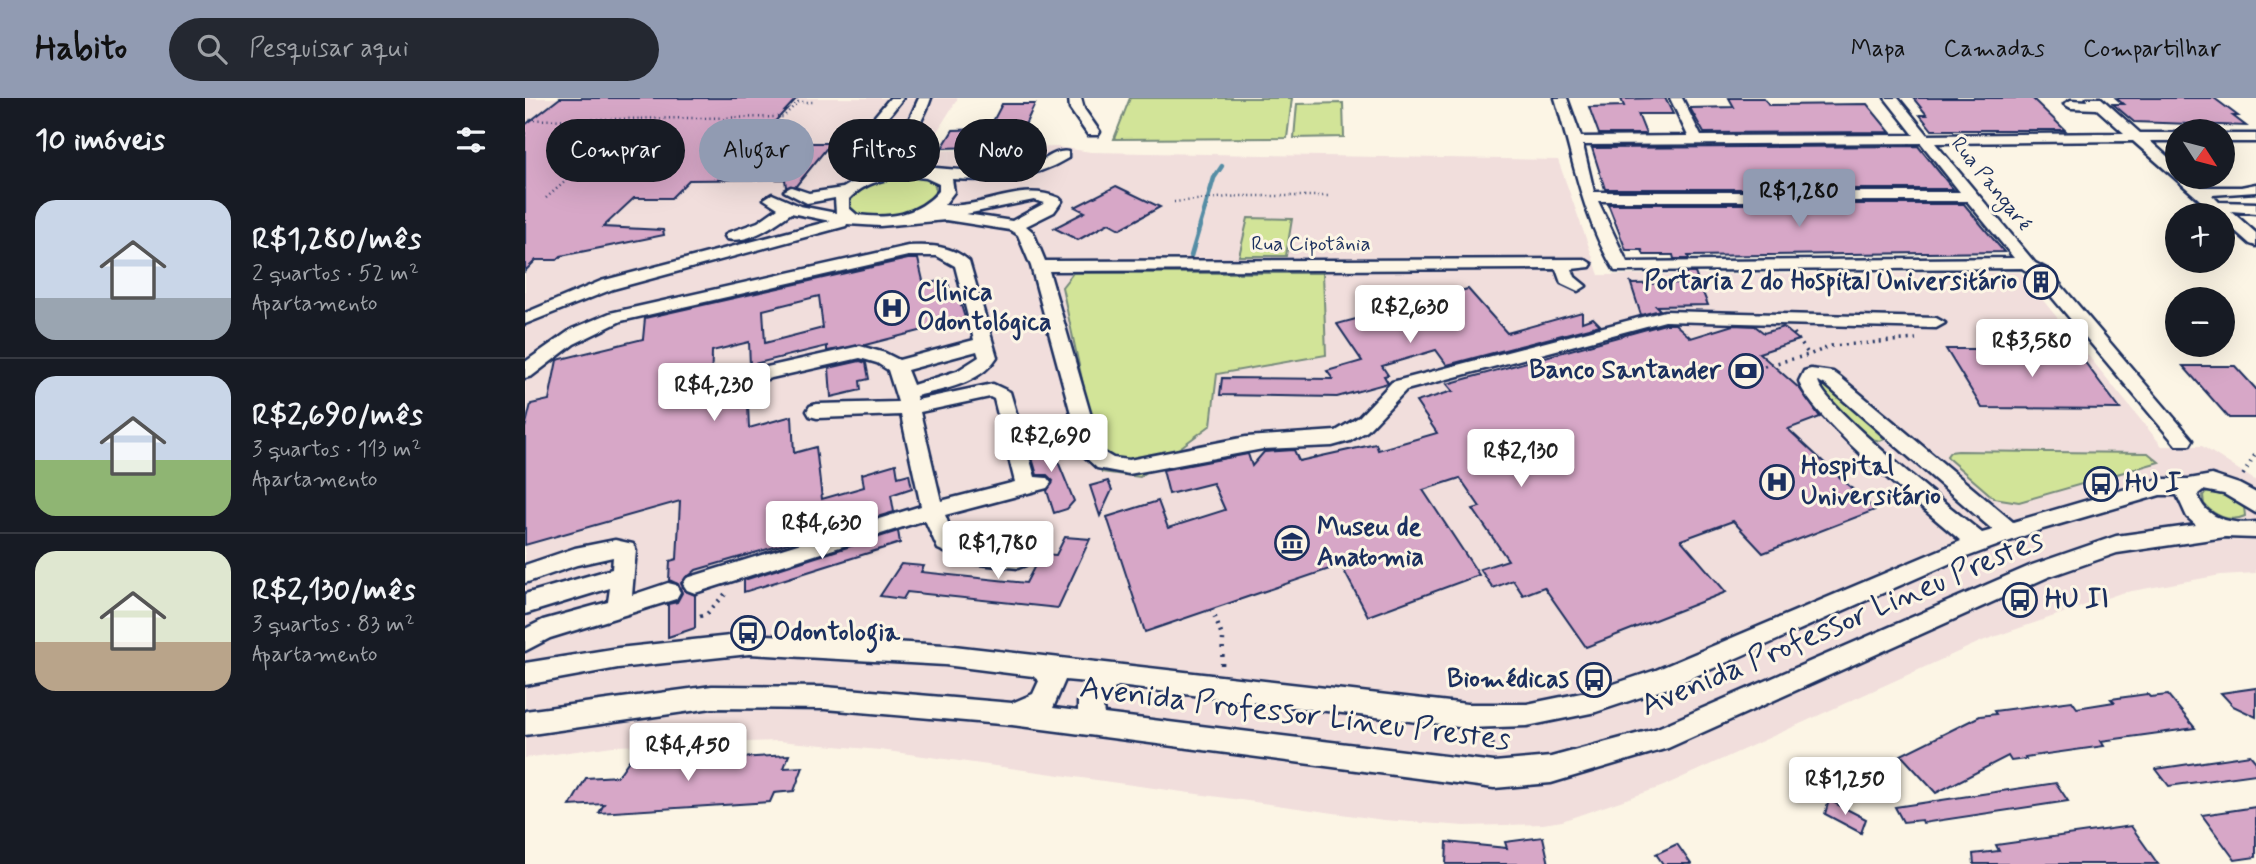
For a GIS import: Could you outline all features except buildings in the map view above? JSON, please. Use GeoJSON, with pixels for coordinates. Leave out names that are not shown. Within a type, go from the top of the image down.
{"type":"FeatureCollection","features":[{"type":"Feature","properties":{"kind":"street"},"geometry":{"type":"LineString","coordinates":[[887,111],[897,98]]}},
{"type":"Feature","properties":{"kind":"street"},"geometry":{"type":"LineString","coordinates":[[781,237],[822,215],[885,161],[922,109],[925,98]]}},
{"type":"Feature","properties":{"kind":"street"},"geometry":{"type":"LineString","coordinates":[[928,119],[941,98]]}},
{"type":"Feature","properties":{"kind":"street"},"geometry":{"type":"LineString","coordinates":[[1075,98],[1077,109],[1093,132]]}},
{"type":"Feature","properties":{"kind":"street"},"geometry":{"type":"LineString","coordinates":[[1561,98],[1575,141],[1588,197],[1621,267],[2028,265]]}},
{"type":"Feature","properties":{"kind":"street"},"geometry":{"type":"LineString","coordinates":[[1676,98],[1696,139]]}},
{"type":"Feature","properties":{"kind":"street","name":"Rua Pangaré"},"geometry":{"type":"LineString","coordinates":[[1891,98],[2028,265],[2042,274],[2175,441]]}},
{"type":"Feature","properties":{"kind":"street"},"geometry":{"type":"LineString","coordinates":[[2071,104],[2097,101],[2165,162]]}},
{"type":"Feature","properties":{"kind":"street"},"geometry":{"type":"LineString","coordinates":[[1575,141],[2165,137]]}},
{"type":"Feature","properties":{"kind":"street"},"geometry":{"type":"LineString","coordinates":[[2235,138],[2256,138]]}},
{"type":"Feature","properties":{"kind":"street"},"geometry":{"type":"LineString","coordinates":[[1047,164],[1063,155]]}},
{"type":"Feature","properties":{"kind":"street"},"geometry":{"type":"LineString","coordinates":[[940,179],[946,182],[947,192]]}},
{"type":"Feature","properties":{"kind":"street"},"geometry":{"type":"LineString","coordinates":[[791,191],[807,198],[846,193],[868,182]]}},
{"type":"Feature","properties":{"kind":"street"},"geometry":{"type":"LineString","coordinates":[[902,220],[931,208],[947,192],[975,182]]}},
{"type":"Feature","properties":{"kind":"street"},"geometry":{"type":"LineString","coordinates":[[2197,191],[2241,191],[2256,188]]}},
{"type":"Feature","properties":{"kind":"street"},"geometry":{"type":"LineString","coordinates":[[2195,189],[2211,203]]}},
{"type":"Feature","properties":{"kind":"street"},"geometry":{"type":"LineString","coordinates":[[846,193],[839,208],[843,215],[853,220]]}},
{"type":"Feature","properties":{"kind":"street"},"geometry":{"type":"LineString","coordinates":[[772,200],[794,210],[878,223],[972,213],[1010,199],[1041,196],[1054,201],[1049,209],[1014,226]]}},
{"type":"Feature","properties":{"kind":"street"},"geometry":{"type":"LineString","coordinates":[[1588,197],[1972,196]]}},
{"type":"Feature","properties":{"kind":"street"},"geometry":{"type":"LineString","coordinates":[[2235,207],[2256,208]]}},
{"type":"Feature","properties":{"kind":"street"},"geometry":{"type":"LineString","coordinates":[[931,208],[961,210],[1025,232],[1039,266],[1092,454],[1103,464],[1129,467],[1264,442],[1334,439],[1367,422],[1386,396],[1399,386],[1665,316],[1933,330]]}},
{"type":"Feature","properties":{"kind":"street"},"geometry":{"type":"LineString","coordinates":[[781,237],[794,210]]}},
{"type":"Feature","properties":{"kind":"street"},"geometry":{"type":"LineString","coordinates":[[525,304],[600,273],[749,232],[794,210]]}},
{"type":"Feature","properties":{"kind":"street"},"geometry":{"type":"LineString","coordinates":[[525,319],[607,285],[853,220]]}},
{"type":"Feature","properties":{"kind":"street"},"geometry":{"type":"LineString","coordinates":[[2235,224],[2256,242]]}},
{"type":"Feature","properties":{"kind":"street"},"geometry":{"type":"LineString","coordinates":[[525,372],[563,340],[591,325],[616,317],[918,250],[938,249],[955,256],[963,264],[988,357],[980,369],[908,401]]}},
{"type":"Feature","properties":{"kind":"street","name":"Rua Cipotânia"},"geometry":{"type":"LineString","coordinates":[[1039,266],[1584,264]]}},
{"type":"Feature","properties":{"kind":"street"},"geometry":{"type":"LineString","coordinates":[[1563,265],[1567,279],[1578,286]]}},
{"type":"Feature","properties":{"kind":"street"},"geometry":{"type":"LineString","coordinates":[[758,375],[860,352],[871,354],[896,367],[984,343]]}},
{"type":"Feature","properties":{"kind":"street"},"geometry":{"type":"LineString","coordinates":[[896,367],[908,401],[934,510],[946,543],[969,555],[1018,559]]}},
{"type":"Feature","properties":{"kind":"street"},"geometry":{"type":"LineString","coordinates":[[1980,544],[1875,454],[1810,389],[1808,381],[1811,375],[1826,376],[1833,381],[2010,532]]}},
{"type":"Feature","properties":{"kind":"street"},"geometry":{"type":"LineString","coordinates":[[695,584],[896,520],[1033,485],[1003,396],[999,392],[986,390],[817,411]]}},
{"type":"Feature","properties":{"kind":"street"},"geometry":{"type":"LineString","coordinates":[[1875,454],[1879,445],[1884,443],[1908,444]]}},
{"type":"Feature","properties":{"kind":"street"},"geometry":{"type":"LineString","coordinates":[[1905,481],[1926,482],[1931,480],[1938,469]]}},
{"type":"Feature","properties":{"kind":"street","name":"Avenida Professor Lineu Prestes"},"geometry":{"type":"LineString","coordinates":[[525,674],[618,658],[749,645],[945,654],[1467,716],[1527,715],[1571,708],[1662,678],[1945,556],[2010,532],[2139,493],[2160,487],[2214,484],[2249,500]]}},
{"type":"Feature","properties":{"kind":"street"},"geometry":{"type":"LineString","coordinates":[[2191,487],[2187,499],[2200,516],[2245,532]]}},
{"type":"Feature","properties":{"kind":"street","name":"Avenida Professor Lineu Prestes"},"geometry":{"type":"LineString","coordinates":[[525,723],[712,697],[825,698],[1012,714],[1494,775],[1551,770],[1659,740],[2040,571],[2116,545],[2245,532]]}},
{"type":"Feature","properties":{"kind":"street"},"geometry":{"type":"LineString","coordinates":[[525,573],[598,551],[620,548],[625,550],[619,610]]}},
{"type":"Feature","properties":{"kind":"street"},"geometry":{"type":"LineString","coordinates":[[525,604],[622,575]]}},
{"type":"Feature","properties":{"kind":"street"},"geometry":{"type":"LineString","coordinates":[[525,641],[551,627],[619,610],[668,592]]}},
{"type":"Feature","properties":{"kind":"street"},"geometry":{"type":"LineString","coordinates":[[1012,714],[1038,706],[1050,695],[1053,677],[1038,665]]}},
{"type":"Feature","properties":{"kind":"street"},"geometry":{"type":"LineString","coordinates":[[1096,725],[1091,716],[1089,701],[1098,685],[1115,674]]}},
{"type":"Feature","properties":{"kind":"path"},"geometry":{"type":"LineString","coordinates":[[639,119],[783,117],[798,102],[814,102]]}},
{"type":"Feature","properties":{"kind":"path"},"geometry":{"type":"LineString","coordinates":[[525,120],[546,120]]}},
{"type":"Feature","properties":{"kind":"path"},"geometry":{"type":"LineString","coordinates":[[546,198],[565,182]]}},
{"type":"Feature","properties":{"kind":"path"},"geometry":{"type":"LineString","coordinates":[[1174,202],[1240,196],[1330,196]]}},
{"type":"Feature","properties":{"kind":"path"},"geometry":{"type":"LineString","coordinates":[[1792,330],[1809,355]]}},
{"type":"Feature","properties":{"kind":"path"},"geometry":{"type":"LineString","coordinates":[[1764,366],[1809,355],[1831,346],[1933,330]]}},
{"type":"Feature","properties":{"kind":"path"},"geometry":{"type":"LineString","coordinates":[[2249,500],[2256,453]]}},
{"type":"Feature","properties":{"kind":"path"},"geometry":{"type":"LineString","coordinates":[[700,616],[707,614],[729,590]]}},
{"type":"Feature","properties":{"kind":"path"},"geometry":{"type":"LineString","coordinates":[[1212,609],[1223,639],[1222,687]]}},
{"type":"Feature","properties":{"kind":"path"},"geometry":{"type":"LineString","coordinates":[[1491,716],[1494,775]]}},
{"type":"Feature","properties":{"kind":"shaded area"},"geometry":{"type":"Polygon","coordinates":[[[525,98],[958,98],[940,127],[940,119],[828,119],[828,182],[940,182],[940,151],[954,150],[954,182],[1047,182],[1047,147],[1091,152],[1558,160],[1599,275],[2020,272],[2162,446],[2202,446],[2256,481],[2256,573],[2221,575],[2121,593],[1982,641],[1661,787],[1562,821],[1464,826],[1384,820],[880,750],[778,741],[613,746],[525,758],[525,98]]]}},
{"type":"Feature","properties":{"kind":"green space"},"geometry":{"type":"Polygon","coordinates":[[[1130,98],[1292,98],[1287,138],[1114,139],[1130,98]]]}},
{"type":"Feature","properties":{"kind":"green space"},"geometry":{"type":"Polygon","coordinates":[[[1343,103],[1344,137],[1294,138],[1297,104],[1343,103]]]}},
{"type":"Feature","properties":{"kind":"green space"},"geometry":{"type":"Polygon","coordinates":[[[875,182],[932,182],[936,190],[930,200],[909,213],[872,218],[850,210],[848,202],[863,187],[875,182]]]}},
{"type":"Feature","properties":{"kind":"green space"},"geometry":{"type":"Polygon","coordinates":[[[1248,218],[1292,219],[1286,256],[1239,256],[1248,218]]]}},
{"type":"Feature","properties":{"kind":"green space"},"geometry":{"type":"Polygon","coordinates":[[[1073,273],[1323,273],[1326,355],[1217,374],[1211,425],[1140,477],[1102,472],[1062,287],[1073,273]]]}},
{"type":"Feature","properties":{"kind":"green space"},"geometry":{"type":"Polygon","coordinates":[[[1818,385],[1828,385],[1885,439],[1872,439],[1817,392],[1818,385]]]}},
{"type":"Feature","properties":{"kind":"green space"},"geometry":{"type":"Polygon","coordinates":[[[1950,452],[2148,453],[2159,462],[2019,502],[1994,498],[1947,456],[1950,452]]]}},
{"type":"Feature","properties":{"kind":"green space"},"geometry":{"type":"Polygon","coordinates":[[[2208,492],[2231,497],[2244,507],[2245,516],[2234,519],[2213,512],[2204,504],[2203,495],[2208,492]]]}},
{"type":"Feature","properties":{"kind":"waterway"},"geometry":{"type":"LineString","coordinates":[[1191,256],[1214,178],[1222,166]]}},
{"type":"Feature","properties":{"kind":"place","name":"Portaria 2 do Hospital Universitário"},"geometry":{"type":"Point","coordinates":[2041,282]}},
{"type":"Feature","properties":{"kind":"place","name":"Clínica Odontológica"},"geometry":{"type":"Point","coordinates":[892,308]}},
{"type":"Feature","properties":{"kind":"place","name":"Banco Santander"},"geometry":{"type":"Point","coordinates":[1746,371]}},
{"type":"Feature","properties":{"kind":"place","name":"Hospital Universitário"},"geometry":{"type":"Point","coordinates":[1777,482]}},
{"type":"Feature","properties":{"kind":"place","name":"HU I"},"geometry":{"type":"Point","coordinates":[2101,484]}},
{"type":"Feature","properties":{"kind":"place","name":"Museu de Anatomia"},"geometry":{"type":"Point","coordinates":[1292,543]}},
{"type":"Feature","properties":{"kind":"place","name":"HU II"},"geometry":{"type":"Point","coordinates":[2020,600]}},
{"type":"Feature","properties":{"kind":"place","name":"Odontologia"},"geometry":{"type":"Point","coordinates":[748,633]}},
{"type":"Feature","properties":{"kind":"place","name":"Biomédicas"},"geometry":{"type":"Point","coordinates":[1594,680]}}]}
